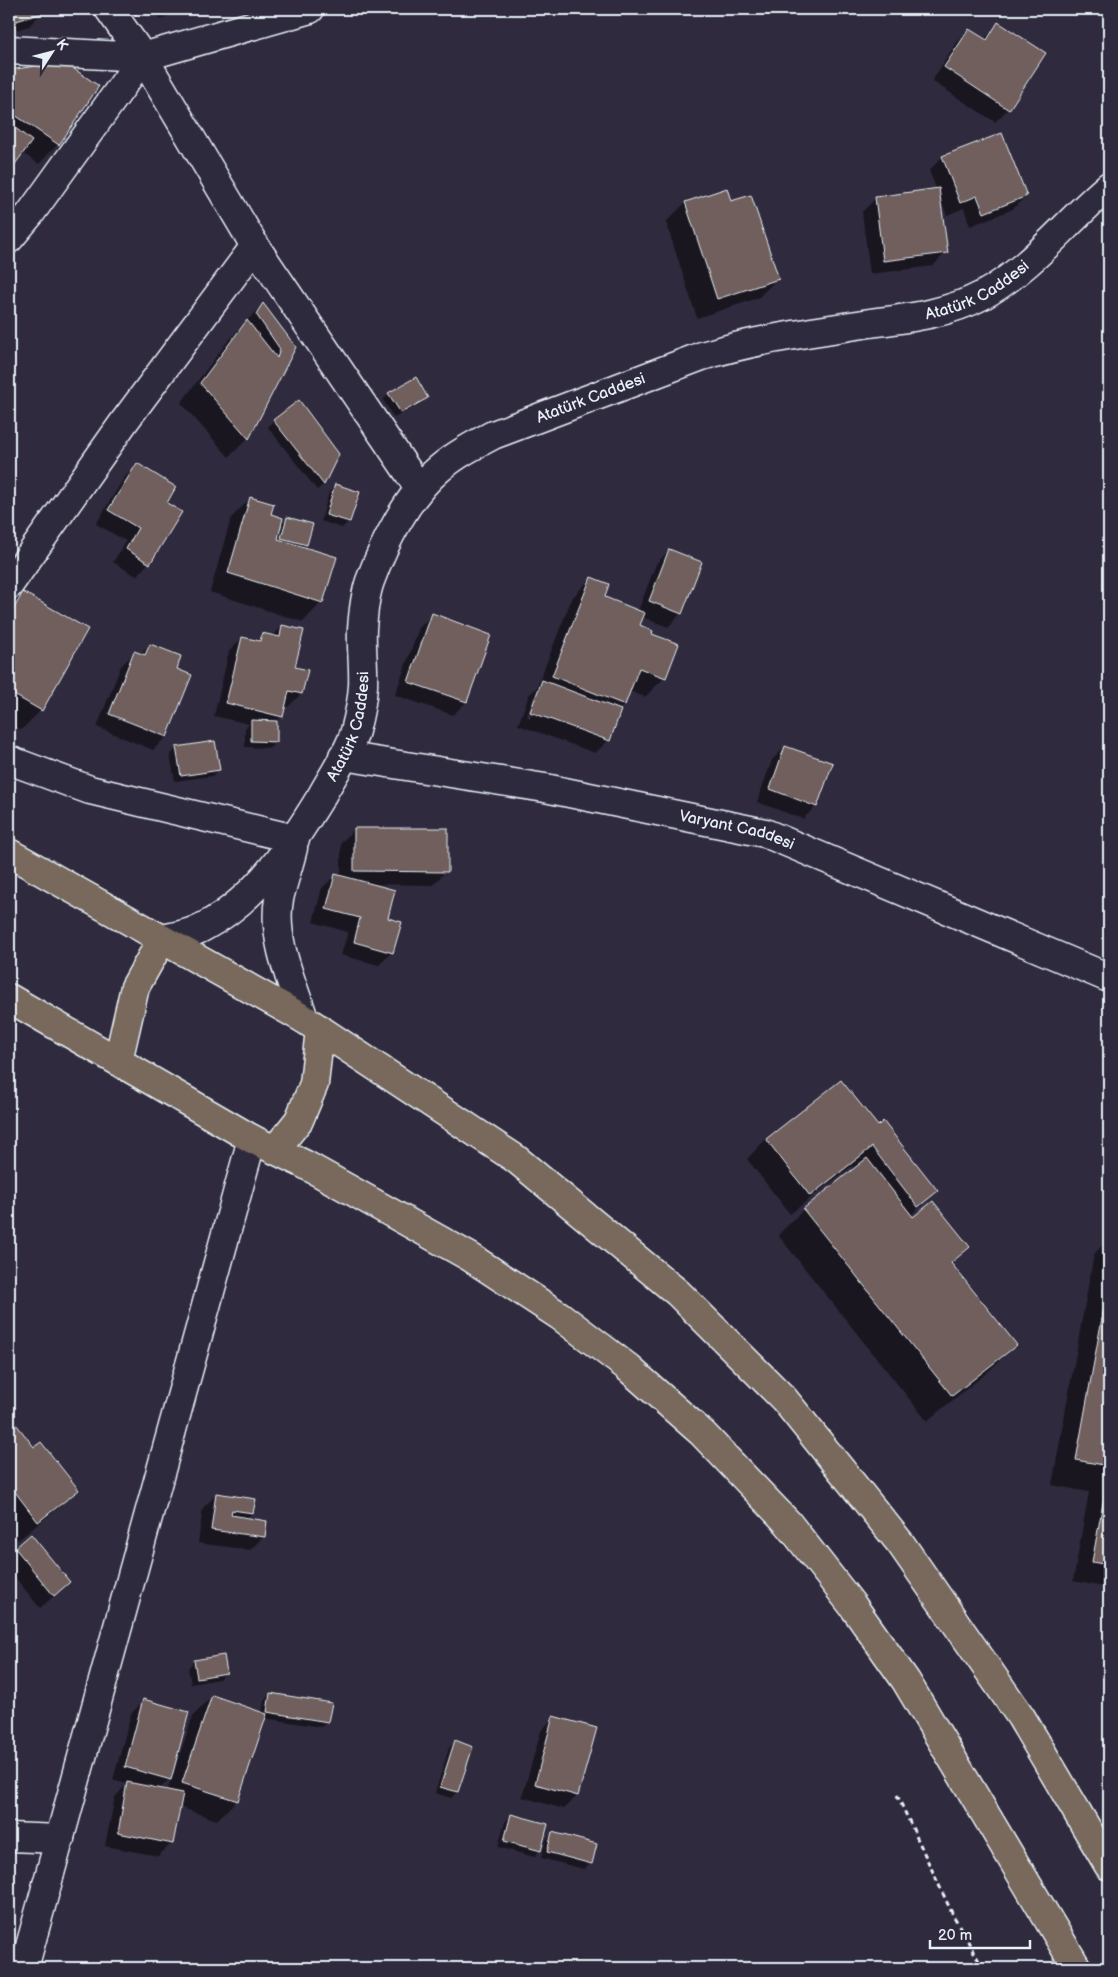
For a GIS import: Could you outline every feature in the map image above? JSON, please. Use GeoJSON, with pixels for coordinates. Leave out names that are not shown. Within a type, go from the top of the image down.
{"type":"FeatureCollection","features":[{"type":"Feature","properties":{"kind":"highway"},"geometry":{"type":"LineString","coordinates":[[9,853],[312,1024],[516,1159],[678,1293],[784,1399],[901,1544],[1021,1718],[1109,1866]]}},
{"type":"Feature","properties":{"kind":"highway"},"geometry":{"type":"LineString","coordinates":[[118,1061],[135,986],[162,939]]}},
{"type":"Feature","properties":{"kind":"highway"},"geometry":{"type":"LineString","coordinates":[[9,998],[263,1144],[304,1164],[470,1257],[560,1316],[626,1366],[702,1433],[788,1524],[853,1606],[906,1681],[1077,1968]]}},
{"type":"Feature","properties":{"kind":"highway"},"geometry":{"type":"LineString","coordinates":[[263,1144],[299,1120],[314,1084],[312,1024]]}},
{"type":"Feature","properties":{"kind":"street"},"geometry":{"type":"LineString","coordinates":[[109,9],[143,56],[255,246],[420,488]]}},
{"type":"Feature","properties":{"kind":"street"},"geometry":{"type":"LineString","coordinates":[[9,50],[143,56],[310,9]]}},
{"type":"Feature","properties":{"kind":"street"},"geometry":{"type":"LineString","coordinates":[[9,239],[30,214],[143,56]]}},
{"type":"Feature","properties":{"kind":"street","name":"Atatürk Caddesi"},"geometry":{"type":"LineString","coordinates":[[296,839],[354,734],[363,686],[362,629],[369,583],[392,532],[420,488],[438,469],[493,435],[702,356],[766,339],[931,315],[959,306],[1008,278],[1038,254],[1109,186]]}},
{"type":"Feature","properties":{"kind":"street"},"geometry":{"type":"LineString","coordinates":[[9,585],[124,422],[255,246]]}},
{"type":"Feature","properties":{"kind":"street","name":"Varyant Caddesi"},"geometry":{"type":"LineString","coordinates":[[343,756],[545,788],[765,833],[1109,978]]}},
{"type":"Feature","properties":{"kind":"street"},"geometry":{"type":"LineString","coordinates":[[9,760],[90,790],[296,839]]}},
{"type":"Feature","properties":{"kind":"street"},"geometry":{"type":"LineString","coordinates":[[162,939],[186,934],[205,926],[241,901],[257,886],[296,839]]}},
{"type":"Feature","properties":{"kind":"street"},"geometry":{"type":"LineString","coordinates":[[296,839],[279,901],[279,929],[286,962],[312,1024]]}},
{"type":"Feature","properties":{"kind":"street"},"geometry":{"type":"LineString","coordinates":[[24,1968],[263,1144]]}},
{"type":"Feature","properties":{"kind":"street"},"geometry":{"type":"LineString","coordinates":[[9,1837],[60,1839]]}},
{"type":"Feature","properties":{"kind":"path"},"geometry":{"type":"LineString","coordinates":[[896,1795],[952,1913],[983,1968]]}},
{"type":"Feature","properties":{"kind":"building"},"geometry":{"type":"Polygon","coordinates":[[[9,9],[43,9],[44,13],[9,23],[9,9]]]}},
{"type":"Feature","properties":{"kind":"building"},"geometry":{"type":"Polygon","coordinates":[[[131,9],[144,9],[135,15],[131,9]]]}},
{"type":"Feature","properties":{"kind":"building"},"geometry":{"type":"Polygon","coordinates":[[[998,22],[1046,53],[1009,110],[944,67],[969,29],[987,40],[998,22]]]}},
{"type":"Feature","properties":{"kind":"building"},"geometry":{"type":"Polygon","coordinates":[[[64,62],[99,86],[59,145],[9,111],[9,70],[64,62]]]}},
{"type":"Feature","properties":{"kind":"building"},"geometry":{"type":"Polygon","coordinates":[[[9,123],[32,141],[13,167],[9,164],[9,123]]]}},
{"type":"Feature","properties":{"kind":"building"},"geometry":{"type":"Polygon","coordinates":[[[1002,133],[1027,196],[984,213],[977,196],[960,203],[942,156],[1002,133]]]}},
{"type":"Feature","properties":{"kind":"building"},"geometry":{"type":"Polygon","coordinates":[[[727,188],[731,201],[751,195],[779,279],[717,299],[685,202],[727,188]]]}},
{"type":"Feature","properties":{"kind":"building"},"geometry":{"type":"Polygon","coordinates":[[[939,188],[948,253],[883,261],[875,197],[939,188]]]}},
{"type":"Feature","properties":{"kind":"building"},"geometry":{"type":"Polygon","coordinates":[[[263,303],[296,347],[249,439],[200,383],[247,320],[277,358],[280,349],[256,314],[263,303]]]}},
{"type":"Feature","properties":{"kind":"building"},"geometry":{"type":"Polygon","coordinates":[[[9,353],[14,357],[9,364],[9,353]]]}},
{"type":"Feature","properties":{"kind":"building"},"geometry":{"type":"Polygon","coordinates":[[[416,377],[428,398],[401,413],[388,393],[416,377]]]}},
{"type":"Feature","properties":{"kind":"building"},"geometry":{"type":"Polygon","coordinates":[[[299,400],[339,454],[324,485],[273,420],[299,400]]]}},
{"type":"Feature","properties":{"kind":"building"},"geometry":{"type":"Polygon","coordinates":[[[137,463],[176,487],[167,503],[182,512],[150,564],[126,549],[138,528],[108,510],[137,463]]]}},
{"type":"Feature","properties":{"kind":"building"},"geometry":{"type":"Polygon","coordinates":[[[335,484],[360,492],[350,522],[326,515],[335,484]]]}},
{"type":"Feature","properties":{"kind":"building"},"geometry":{"type":"Polygon","coordinates":[[[250,497],[274,504],[271,514],[283,518],[278,539],[337,557],[323,603],[228,573],[250,497]]]}},
{"type":"Feature","properties":{"kind":"building"},"geometry":{"type":"Polygon","coordinates":[[[287,517],[313,524],[307,545],[281,538],[287,517]]]}},
{"type":"Feature","properties":{"kind":"building"},"geometry":{"type":"Polygon","coordinates":[[[669,549],[702,562],[682,614],[649,601],[669,549]]]}},
{"type":"Feature","properties":{"kind":"building"},"geometry":{"type":"Polygon","coordinates":[[[591,577],[609,584],[605,597],[645,613],[640,625],[653,631],[652,634],[679,644],[666,678],[639,668],[625,705],[552,676],[591,577]]]}},
{"type":"Feature","properties":{"kind":"building"},"geometry":{"type":"Polygon","coordinates":[[[23,592],[88,629],[42,711],[9,692],[9,617],[23,592]]]}},
{"type":"Feature","properties":{"kind":"building"},"geometry":{"type":"Polygon","coordinates":[[[432,613],[491,635],[467,702],[408,682],[432,613]]]}},
{"type":"Feature","properties":{"kind":"building"},"geometry":{"type":"Polygon","coordinates":[[[282,625],[304,630],[295,667],[308,670],[302,694],[289,691],[283,717],[226,703],[242,637],[260,641],[262,633],[280,637],[282,625]]]}},
{"type":"Feature","properties":{"kind":"building"},"geometry":{"type":"Polygon","coordinates":[[[150,644],[181,656],[177,669],[192,675],[167,737],[109,714],[134,651],[145,655],[150,644]]]}},
{"type":"Feature","properties":{"kind":"building"},"geometry":{"type":"Polygon","coordinates":[[[542,680],[621,710],[610,741],[530,712],[542,680]]]}},
{"type":"Feature","properties":{"kind":"building"},"geometry":{"type":"Polygon","coordinates":[[[251,720],[277,721],[277,742],[251,741],[251,720]]]}},
{"type":"Feature","properties":{"kind":"building"},"geometry":{"type":"Polygon","coordinates":[[[215,741],[220,770],[181,776],[176,747],[215,741]]]}},
{"type":"Feature","properties":{"kind":"building"},"geometry":{"type":"Polygon","coordinates":[[[785,746],[833,763],[817,807],[770,789],[785,746]]]}},
{"type":"Feature","properties":{"kind":"building"},"geometry":{"type":"Polygon","coordinates":[[[354,828],[448,828],[448,872],[354,871],[354,828]]]}},
{"type":"Feature","properties":{"kind":"building"},"geometry":{"type":"Polygon","coordinates":[[[335,874],[395,890],[388,918],[402,922],[393,953],[354,942],[360,918],[326,909],[335,874]]]}},
{"type":"Feature","properties":{"kind":"building"},"geometry":{"type":"Polygon","coordinates":[[[841,1080],[878,1126],[883,1121],[938,1191],[918,1207],[872,1147],[810,1196],[766,1139],[841,1080]]]}},
{"type":"Feature","properties":{"kind":"building"},"geometry":{"type":"Polygon","coordinates":[[[867,1158],[913,1217],[933,1201],[970,1247],[951,1263],[1017,1345],[952,1396],[803,1209],[867,1158]]]}},
{"type":"Feature","properties":{"kind":"building"},"geometry":{"type":"Polygon","coordinates":[[[1109,1280],[1109,1466],[1076,1460],[1109,1280]]]}},
{"type":"Feature","properties":{"kind":"building"},"geometry":{"type":"Polygon","coordinates":[[[9,1415],[34,1447],[41,1442],[79,1490],[38,1522],[9,1484],[9,1415]]]}},
{"type":"Feature","properties":{"kind":"building"},"geometry":{"type":"Polygon","coordinates":[[[1109,1471],[1109,1565],[1092,1562],[1109,1471]]]}},
{"type":"Feature","properties":{"kind":"building"},"geometry":{"type":"Polygon","coordinates":[[[216,1493],[256,1499],[253,1513],[232,1510],[231,1515],[267,1521],[265,1537],[211,1530],[216,1493]]]}},
{"type":"Feature","properties":{"kind":"building"},"geometry":{"type":"Polygon","coordinates":[[[31,1534],[70,1582],[54,1596],[15,1548],[31,1534]]]}},
{"type":"Feature","properties":{"kind":"building"},"geometry":{"type":"Polygon","coordinates":[[[224,1655],[227,1673],[197,1678],[194,1660],[224,1655]]]}},
{"type":"Feature","properties":{"kind":"building"},"geometry":{"type":"Polygon","coordinates":[[[270,1693],[332,1703],[328,1722],[267,1712],[270,1693]]]}},
{"type":"Feature","properties":{"kind":"building"},"geometry":{"type":"Polygon","coordinates":[[[212,1695],[267,1714],[238,1801],[182,1783],[212,1695]]]}},
{"type":"Feature","properties":{"kind":"building"},"geometry":{"type":"Polygon","coordinates":[[[143,1699],[189,1712],[171,1780],[125,1767],[143,1699]]]}},
{"type":"Feature","properties":{"kind":"building"},"geometry":{"type":"Polygon","coordinates":[[[553,1716],[597,1728],[578,1796],[535,1784],[553,1716]]]}},
{"type":"Feature","properties":{"kind":"building"},"geometry":{"type":"Polygon","coordinates":[[[455,1740],[473,1747],[458,1792],[440,1787],[455,1740]]]}},
{"type":"Feature","properties":{"kind":"building"},"geometry":{"type":"Polygon","coordinates":[[[127,1782],[183,1793],[173,1844],[118,1833],[127,1782]]]}},
{"type":"Feature","properties":{"kind":"building"},"geometry":{"type":"Polygon","coordinates":[[[511,1814],[548,1824],[541,1851],[504,1841],[511,1814]]]}},
{"type":"Feature","properties":{"kind":"building"},"geometry":{"type":"Polygon","coordinates":[[[552,1832],[597,1844],[592,1864],[547,1852],[552,1832]]]}}]}
